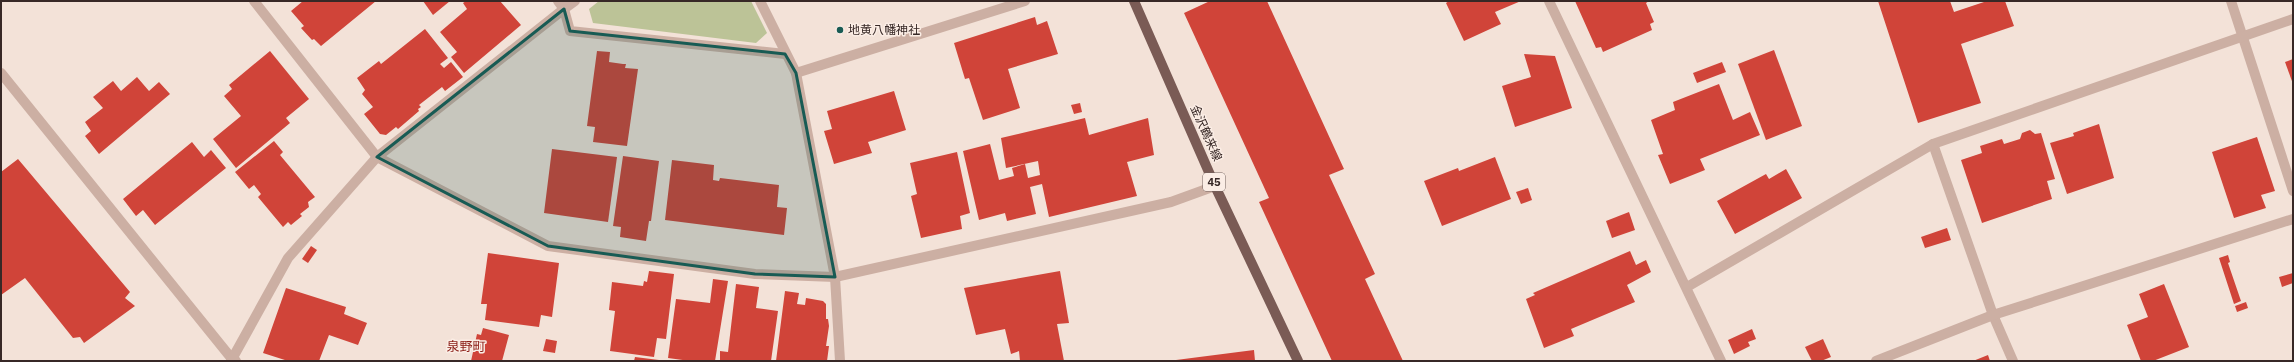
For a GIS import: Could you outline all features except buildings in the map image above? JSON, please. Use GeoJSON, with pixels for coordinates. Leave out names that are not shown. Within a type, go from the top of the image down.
{"type":"FeatureCollection","features":[{"type":"Feature","properties":{"kind":"main road","name":"金沢鶴来線"},"geometry":{"type":"LineString","coordinates":[[1134,1],[1216,186],[1298,361]]}},
{"type":"Feature","properties":{"kind":"street"},"geometry":{"type":"LineString","coordinates":[[254,1],[377,157],[548,246],[755,274],[836,277],[1171,202],[1216,186]]}},
{"type":"Feature","properties":{"kind":"street"},"geometry":{"type":"LineString","coordinates":[[1,73],[233,360],[288,258],[377,157],[561,5],[575,1]]}},
{"type":"Feature","properties":{"kind":"street"},"geometry":{"type":"LineString","coordinates":[[760,1],[785,54],[796,73],[836,277],[840,361]]}},
{"type":"Feature","properties":{"kind":"street"},"geometry":{"type":"LineString","coordinates":[[796,73],[1025,1]]}},
{"type":"Feature","properties":{"kind":"street"},"geometry":{"type":"LineString","coordinates":[[1549,1],[1687,286],[1721,361]]}},
{"type":"Feature","properties":{"kind":"street"},"geometry":{"type":"LineString","coordinates":[[2231,1],[2293,191]]}},
{"type":"Feature","properties":{"kind":"street"},"geometry":{"type":"LineString","coordinates":[[561,5],[570,31],[785,54]]}},
{"type":"Feature","properties":{"kind":"street"},"geometry":{"type":"LineString","coordinates":[[1687,286],[1933,144],[2293,19]]}},
{"type":"Feature","properties":{"kind":"street"},"geometry":{"type":"LineString","coordinates":[[1933,144],[1993,315],[2014,361]]}},
{"type":"Feature","properties":{"kind":"street"},"geometry":{"type":"LineString","coordinates":[[1876,361],[1993,315],[2293,219]]}},
{"type":"Feature","properties":{"kind":"highlighted area"},"geometry":{"type":"Polygon","coordinates":[[[564,9],[570,31],[785,54],[796,73],[835,277],[755,274],[548,246],[377,157],[564,9]]]}},
{"type":"Feature","properties":{"kind":"green space"},"geometry":{"type":"Polygon","coordinates":[[[599,1],[751,1],[767,33],[756,43],[593,23],[589,9],[599,1]]]}},
{"type":"Feature","properties":{"kind":"place","name":"地黄八幡神社"},"geometry":{"type":"Point","coordinates":[840,30]}},
{"type":"Feature","properties":{"kind":"district","name":"泉野町"},"geometry":{"type":"Point","coordinates":[466,346]}}]}
